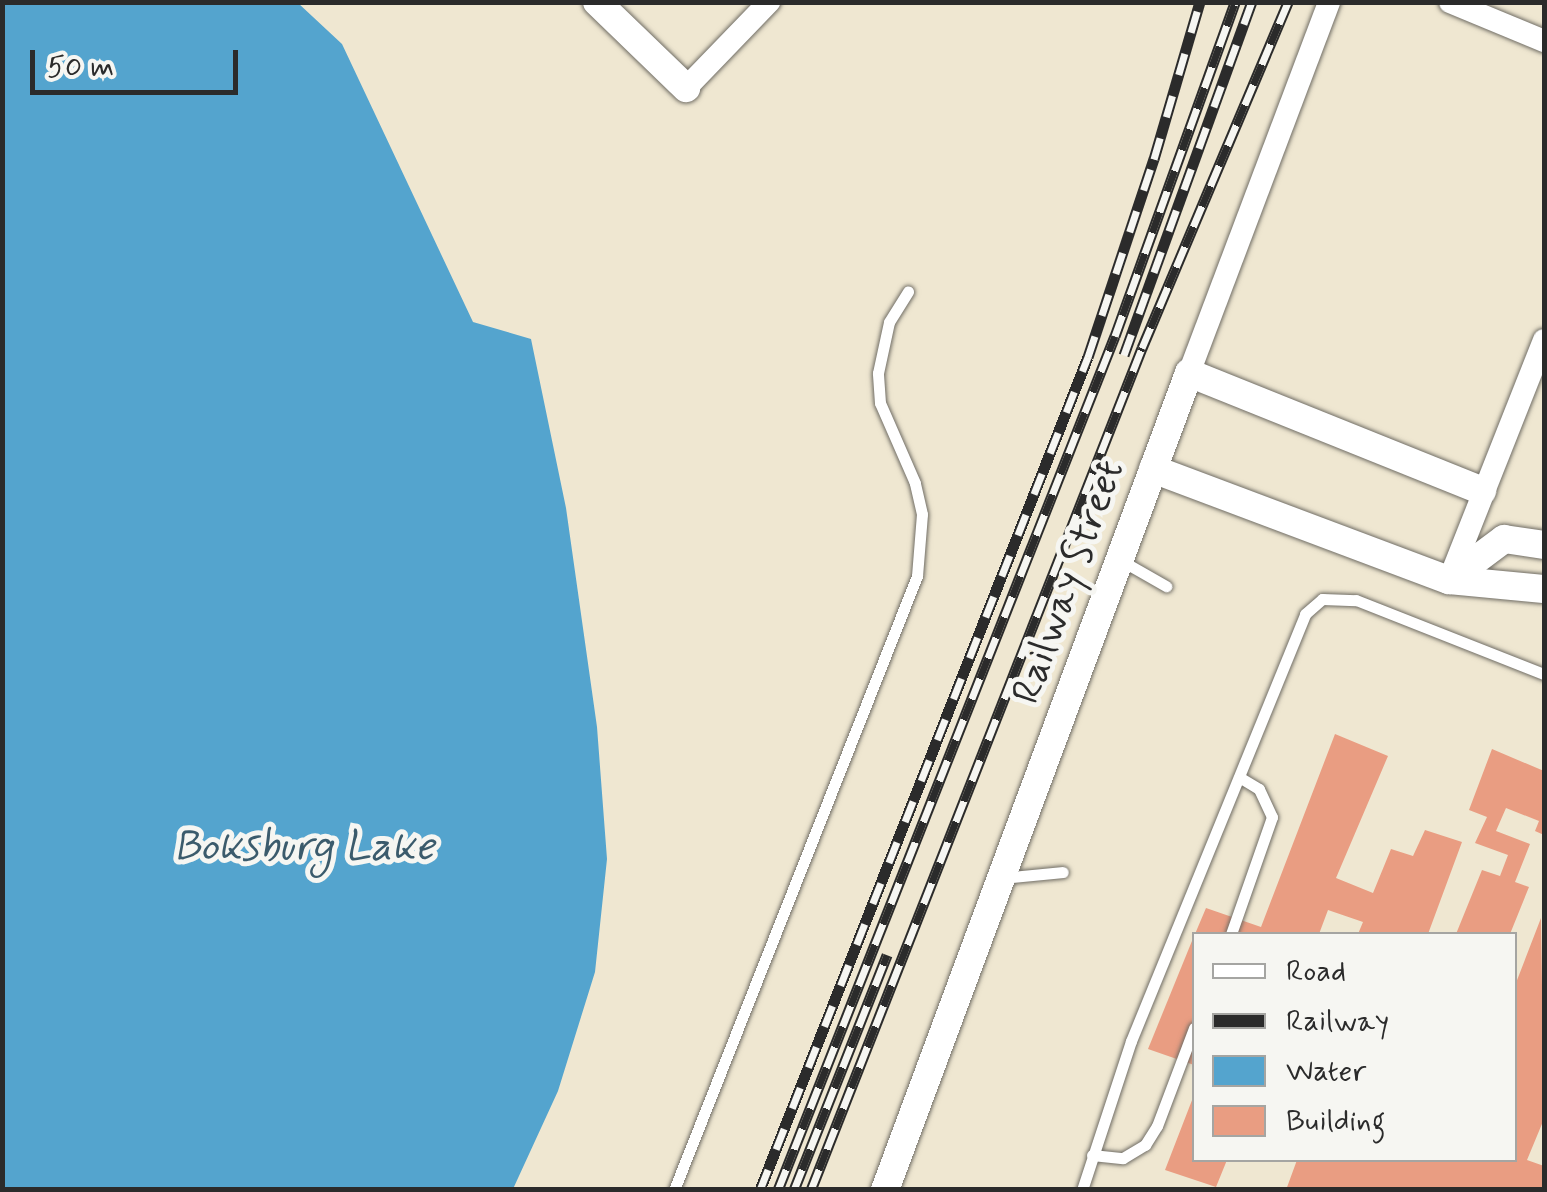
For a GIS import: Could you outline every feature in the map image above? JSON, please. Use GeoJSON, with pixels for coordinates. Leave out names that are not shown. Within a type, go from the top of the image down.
{"type":"FeatureCollection","features":[{"type":"Feature","properties":{"kind":"street"},"geometry":{"type":"LineString","coordinates":[[596,2],[686,88],[769,2]]}},
{"type":"Feature","properties":{"kind":"street","name":"Railway Street"},"geometry":{"type":"LineString","coordinates":[[885,1190],[1329,2]]}},
{"type":"Feature","properties":{"kind":"street"},"geometry":{"type":"LineString","coordinates":[[1450,2],[1544,41]]}},
{"type":"Feature","properties":{"kind":"street"},"geometry":{"type":"LineString","coordinates":[[1449,580],[1544,340]]}},
{"type":"Feature","properties":{"kind":"street"},"geometry":{"type":"LineString","coordinates":[[1188,377],[1482,491]]}},
{"type":"Feature","properties":{"kind":"street"},"geometry":{"type":"LineString","coordinates":[[1154,469],[1449,580],[1544,589]]}},
{"type":"Feature","properties":{"kind":"street"},"geometry":{"type":"LineString","coordinates":[[1449,580],[1504,539],[1544,545]]}},
{"type":"Feature","properties":{"kind":"lane"},"geometry":{"type":"LineString","coordinates":[[674,1190],[917,576],[922,514],[916,483],[880,403],[878,374],[889,322],[908,291]]}},
{"type":"Feature","properties":{"kind":"lane"},"geometry":{"type":"LineString","coordinates":[[1120,560],[1166,586]]}},
{"type":"Feature","properties":{"kind":"lane"},"geometry":{"type":"LineString","coordinates":[[1082,1190],[1131,1041],[1305,614],[1322,599],[1338,596],[1378,606],[1544,674]]}},
{"type":"Feature","properties":{"kind":"lane"},"geometry":{"type":"LineString","coordinates":[[1231,932],[1272,817],[1259,789],[1239,777]]}},
{"type":"Feature","properties":{"kind":"lane"},"geometry":{"type":"LineString","coordinates":[[1002,878],[1063,872]]}},
{"type":"Feature","properties":{"kind":"lane"},"geometry":{"type":"LineString","coordinates":[[1092,1156],[1123,1158],[1145,1145],[1157,1126],[1192,1033]]}},
{"type":"Feature","properties":{"kind":"water","name":"Boksburg Lake"},"geometry":{"type":"Polygon","coordinates":[[[2,3],[298,3],[342,44],[473,322],[531,339],[566,508],[597,727],[607,859],[595,972],[558,1091],[513,1189],[3,1189],[2,3]]]}},
{"type":"Feature","properties":{"kind":"building"},"geometry":{"type":"Polygon","coordinates":[[[1335,734],[1388,756],[1336,878],[1373,893],[1391,849],[1413,856],[1425,830],[1462,842],[1429,932],[1359,932],[1363,922],[1328,910],[1320,932],[1196,932],[1206,908],[1261,927],[1335,734]]]}},
{"type":"Feature","properties":{"kind":"building"},"geometry":{"type":"Polygon","coordinates":[[[1492,749],[1544,771],[1544,835],[1535,831],[1539,821],[1506,808],[1496,831],[1530,844],[1515,882],[1529,887],[1511,932],[1457,932],[1482,870],[1500,876],[1508,855],[1475,843],[1487,817],[1469,810],[1492,749]]]}},
{"type":"Feature","properties":{"kind":"building"},"geometry":{"type":"Polygon","coordinates":[[[1541,918],[1544,1119],[1527,1160],[1544,1166],[1544,1190],[1286,1190],[1296,1162],[1517,1162],[1517,980],[1541,918]]]}},
{"type":"Feature","properties":{"kind":"building"},"geometry":{"type":"Polygon","coordinates":[[[1192,941],[1192,1064],[1148,1049],[1192,941]]]}},
{"type":"Feature","properties":{"kind":"building"},"geometry":{"type":"Polygon","coordinates":[[[1192,1100],[1192,1162],[1226,1162],[1216,1187],[1165,1170],[1192,1100]]]}},
{"type":"Feature","properties":{"kind":"railway"},"geometry":{"type":"LineString","coordinates":[[760,1190],[1088,357],[1154,159],[1200,2]]}},
{"type":"Feature","properties":{"kind":"railway"},"geometry":{"type":"LineString","coordinates":[[778,1190],[1115,336],[1235,2]]}},
{"type":"Feature","properties":{"kind":"railway"},"geometry":{"type":"LineString","coordinates":[[1124,355],[1252,2]]}},
{"type":"Feature","properties":{"kind":"railway"},"geometry":{"type":"LineString","coordinates":[[811,1190],[1142,348],[1288,2]]}},
{"type":"Feature","properties":{"kind":"railway"},"geometry":{"type":"LineString","coordinates":[[794,1190],[887,955]]}}]}
